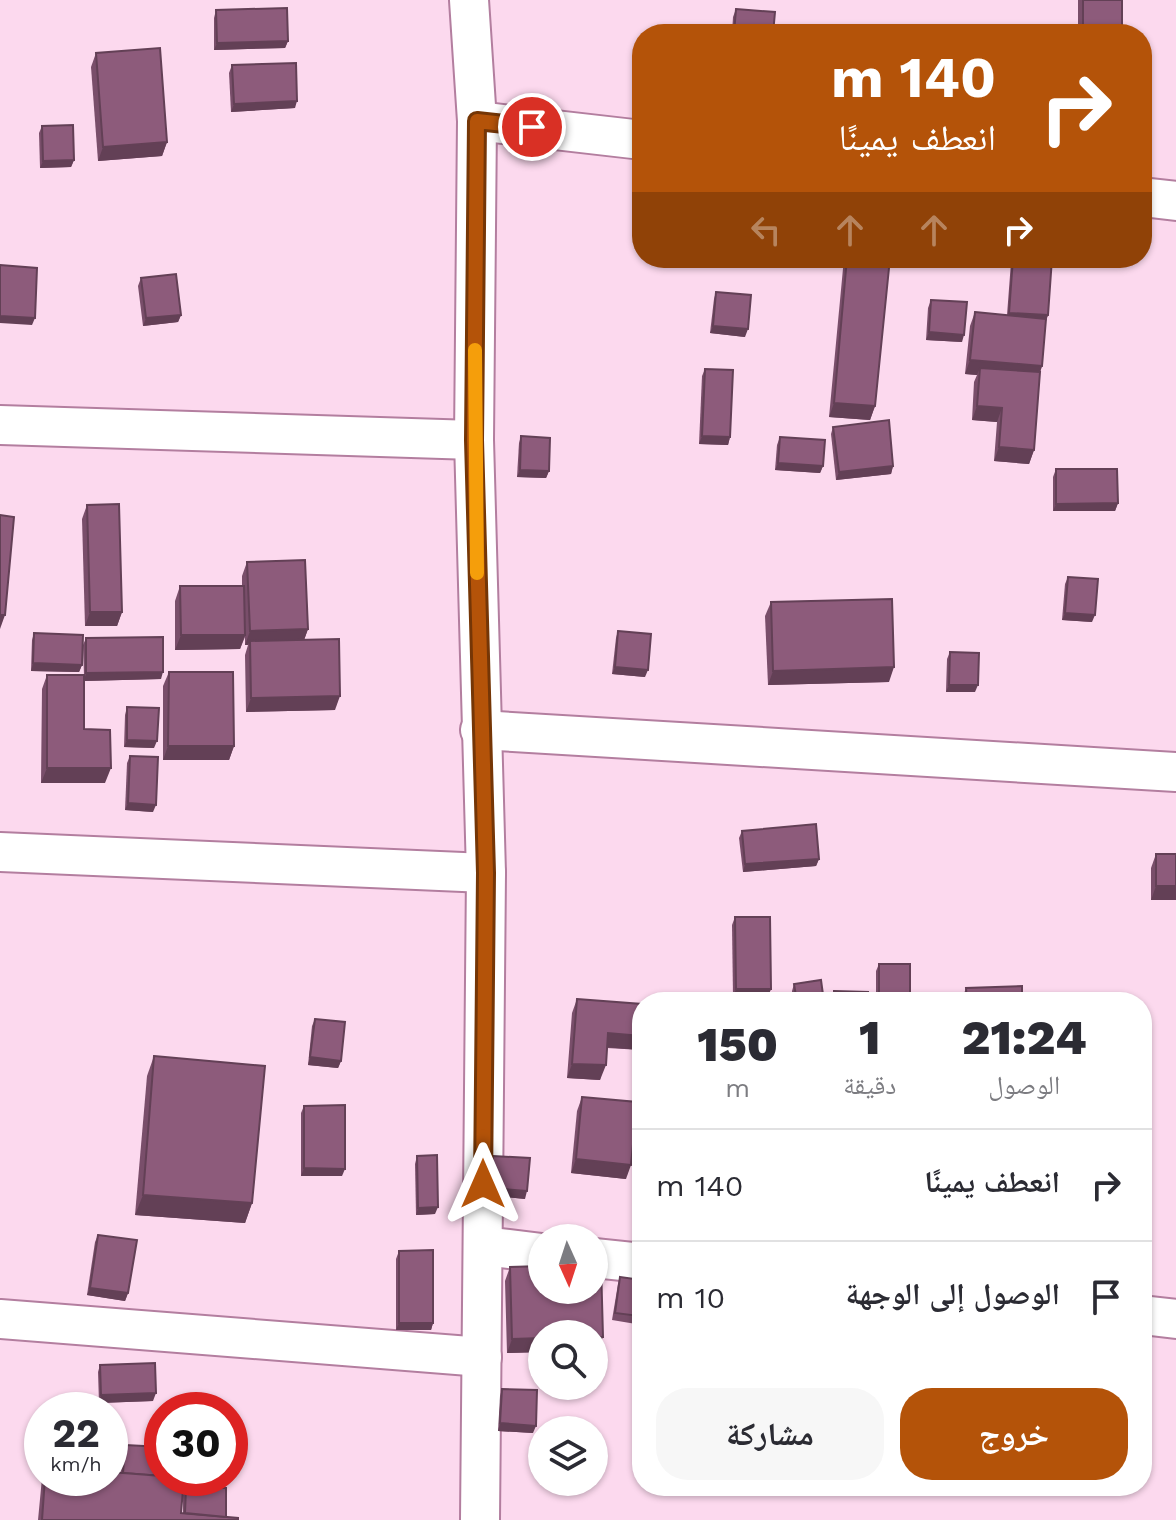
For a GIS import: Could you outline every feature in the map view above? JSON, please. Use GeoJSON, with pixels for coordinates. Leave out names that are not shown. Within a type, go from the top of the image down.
{"type":"FeatureCollection","features":[{"type":"Feature","properties":{"kind":"street"},"geometry":{"type":"LineString","coordinates":[[469,0],[477,121],[474,440],[486,873],[480,1520]]}},
{"type":"Feature","properties":{"kind":"street"},"geometry":{"type":"LineString","coordinates":[[477,121],[632,139]]}},
{"type":"Feature","properties":{"kind":"street"},"geometry":{"type":"LineString","coordinates":[[1152,198],[1176,201]]}},
{"type":"Feature","properties":{"kind":"street"},"geometry":{"type":"LineString","coordinates":[[0,425],[474,440]]}},
{"type":"Feature","properties":{"kind":"street"},"geometry":{"type":"LineString","coordinates":[[480,730],[1176,772]]}},
{"type":"Feature","properties":{"kind":"street"},"geometry":{"type":"LineString","coordinates":[[0,852],[486,873]]}},
{"type":"Feature","properties":{"kind":"street"},"geometry":{"type":"LineString","coordinates":[[483,1246],[528,1251]]}},
{"type":"Feature","properties":{"kind":"street"},"geometry":{"type":"LineString","coordinates":[[608,1259],[632,1262]]}},
{"type":"Feature","properties":{"kind":"street"},"geometry":{"type":"LineString","coordinates":[[1152,1316],[1176,1319]]}},
{"type":"Feature","properties":{"kind":"street"},"geometry":{"type":"LineString","coordinates":[[0,1319],[482,1357]]}},
{"type":"Feature","properties":{"kind":"building"},"geometry":{"type":"Polygon","coordinates":[[[1083,0],[1122,0],[1122,24],[1083,24],[1083,0]]]}},
{"type":"Feature","properties":{"kind":"building"},"geometry":{"type":"Polygon","coordinates":[[[287,8],[288,41],[217,43],[216,10],[287,8]]]}},
{"type":"Feature","properties":{"kind":"building"},"geometry":{"type":"Polygon","coordinates":[[[736,9],[775,12],[774,24],[735,24],[736,9]]]}},
{"type":"Feature","properties":{"kind":"building"},"geometry":{"type":"Polygon","coordinates":[[[160,48],[167,142],[103,147],[96,53],[160,48]]]}},
{"type":"Feature","properties":{"kind":"building"},"geometry":{"type":"Polygon","coordinates":[[[296,63],[297,101],[234,104],[232,65],[296,63]]]}},
{"type":"Feature","properties":{"kind":"building"},"geometry":{"type":"Polygon","coordinates":[[[73,125],[74,160],[43,161],[42,126],[73,125]]]}},
{"type":"Feature","properties":{"kind":"building"},"geometry":{"type":"Polygon","coordinates":[[[0,265],[37,268],[35,318],[0,316],[0,265]]]}},
{"type":"Feature","properties":{"kind":"building"},"geometry":{"type":"Polygon","coordinates":[[[846,268],[889,268],[875,406],[834,403],[846,268]]]}},
{"type":"Feature","properties":{"kind":"building"},"geometry":{"type":"Polygon","coordinates":[[[1012,268],[1051,268],[1048,315],[1009,313],[1012,268]]]}},
{"type":"Feature","properties":{"kind":"building"},"geometry":{"type":"Polygon","coordinates":[[[176,274],[181,315],[146,318],[141,278],[176,274]]]}},
{"type":"Feature","properties":{"kind":"building"},"geometry":{"type":"Polygon","coordinates":[[[716,292],[751,295],[748,329],[713,326],[716,292]]]}},
{"type":"Feature","properties":{"kind":"building"},"geometry":{"type":"Polygon","coordinates":[[[931,300],[967,302],[964,335],[929,332],[931,300]]]}},
{"type":"Feature","properties":{"kind":"building"},"geometry":{"type":"Polygon","coordinates":[[[975,312],[1046,319],[1042,366],[970,360],[975,312]]]}},
{"type":"Feature","properties":{"kind":"building"},"geometry":{"type":"Polygon","coordinates":[[[980,368],[1040,372],[1034,450],[999,447],[1002,408],[977,406],[980,368]]]}},
{"type":"Feature","properties":{"kind":"building"},"geometry":{"type":"Polygon","coordinates":[[[705,369],[733,370],[730,437],[702,436],[705,369]]]}},
{"type":"Feature","properties":{"kind":"building"},"geometry":{"type":"Polygon","coordinates":[[[889,420],[893,466],[839,472],[833,427],[889,420]]]}},
{"type":"Feature","properties":{"kind":"building"},"geometry":{"type":"Polygon","coordinates":[[[521,436],[550,438],[549,471],[520,470],[521,436]]]}},
{"type":"Feature","properties":{"kind":"building"},"geometry":{"type":"Polygon","coordinates":[[[780,437],[825,440],[823,466],[778,463],[780,437]]]}},
{"type":"Feature","properties":{"kind":"building"},"geometry":{"type":"Polygon","coordinates":[[[1056,469],[1117,469],[1118,503],[1056,504],[1056,469]]]}},
{"type":"Feature","properties":{"kind":"building"},"geometry":{"type":"Polygon","coordinates":[[[119,504],[122,612],[90,612],[87,505],[119,504]]]}},
{"type":"Feature","properties":{"kind":"building"},"geometry":{"type":"Polygon","coordinates":[[[0,515],[14,517],[5,615],[0,615],[0,515]]]}},
{"type":"Feature","properties":{"kind":"building"},"geometry":{"type":"Polygon","coordinates":[[[305,560],[308,629],[250,631],[247,562],[305,560]]]}},
{"type":"Feature","properties":{"kind":"building"},"geometry":{"type":"Polygon","coordinates":[[[1068,577],[1098,579],[1095,615],[1065,613],[1068,577]]]}},
{"type":"Feature","properties":{"kind":"building"},"geometry":{"type":"Polygon","coordinates":[[[180,586],[244,586],[245,635],[181,635],[180,586]]]}},
{"type":"Feature","properties":{"kind":"building"},"geometry":{"type":"Polygon","coordinates":[[[892,599],[894,667],[773,671],[771,602],[892,599]]]}},
{"type":"Feature","properties":{"kind":"building"},"geometry":{"type":"Polygon","coordinates":[[[618,631],[651,634],[648,670],[615,667],[618,631]]]}},
{"type":"Feature","properties":{"kind":"building"},"geometry":{"type":"Polygon","coordinates":[[[34,633],[83,635],[82,665],[33,663],[34,633]]]}},
{"type":"Feature","properties":{"kind":"building"},"geometry":{"type":"Polygon","coordinates":[[[163,637],[163,672],[86,673],[86,638],[163,637]]]}},
{"type":"Feature","properties":{"kind":"building"},"geometry":{"type":"Polygon","coordinates":[[[339,639],[340,696],[251,698],[250,641],[339,639]]]}},
{"type":"Feature","properties":{"kind":"building"},"geometry":{"type":"Polygon","coordinates":[[[950,652],[979,653],[978,685],[949,685],[950,652]]]}},
{"type":"Feature","properties":{"kind":"building"},"geometry":{"type":"Polygon","coordinates":[[[169,672],[233,672],[234,746],[168,746],[169,672]]]}},
{"type":"Feature","properties":{"kind":"building"},"geometry":{"type":"Polygon","coordinates":[[[47,675],[84,675],[84,729],[110,730],[111,768],[47,768],[47,675]]]}},
{"type":"Feature","properties":{"kind":"building"},"geometry":{"type":"Polygon","coordinates":[[[127,707],[159,708],[157,741],[127,740],[127,707]]]}},
{"type":"Feature","properties":{"kind":"building"},"geometry":{"type":"Polygon","coordinates":[[[130,756],[158,757],[156,805],[128,803],[130,756]]]}},
{"type":"Feature","properties":{"kind":"building"},"geometry":{"type":"Polygon","coordinates":[[[816,824],[819,859],[745,864],[742,831],[816,824]]]}},
{"type":"Feature","properties":{"kind":"building"},"geometry":{"type":"Polygon","coordinates":[[[1156,854],[1176,854],[1176,886],[1156,886],[1156,854]]]}},
{"type":"Feature","properties":{"kind":"building"},"geometry":{"type":"Polygon","coordinates":[[[735,917],[770,917],[771,989],[736,989],[735,917]]]}},
{"type":"Feature","properties":{"kind":"building"},"geometry":{"type":"Polygon","coordinates":[[[879,964],[910,964],[910,992],[879,992],[879,964]]]}},
{"type":"Feature","properties":{"kind":"building"},"geometry":{"type":"Polygon","coordinates":[[[821,980],[823,992],[795,992],[794,984],[821,980]]]}},
{"type":"Feature","properties":{"kind":"building"},"geometry":{"type":"Polygon","coordinates":[[[1022,986],[1022,992],[966,992],[966,988],[1022,986]]]}},
{"type":"Feature","properties":{"kind":"building"},"geometry":{"type":"Polygon","coordinates":[[[577,999],[632,1003],[632,1035],[608,1033],[606,1065],[572,1064],[577,999]]]}},
{"type":"Feature","properties":{"kind":"building"},"geometry":{"type":"Polygon","coordinates":[[[315,1019],[345,1022],[341,1061],[310,1057],[315,1019]]]}},
{"type":"Feature","properties":{"kind":"building"},"geometry":{"type":"Polygon","coordinates":[[[154,1056],[265,1066],[252,1203],[143,1195],[154,1056]]]}},
{"type":"Feature","properties":{"kind":"building"},"geometry":{"type":"Polygon","coordinates":[[[582,1097],[632,1102],[631,1165],[576,1159],[582,1097]]]}},
{"type":"Feature","properties":{"kind":"building"},"geometry":{"type":"Polygon","coordinates":[[[345,1105],[345,1169],[304,1168],[304,1106],[345,1105]]]}},
{"type":"Feature","properties":{"kind":"building"},"geometry":{"type":"Polygon","coordinates":[[[437,1155],[438,1207],[418,1208],[417,1156],[437,1155]]]}},
{"type":"Feature","properties":{"kind":"building"},"geometry":{"type":"Polygon","coordinates":[[[493,1156],[530,1158],[527,1191],[490,1188],[493,1156]]]}},
{"type":"Feature","properties":{"kind":"building"},"geometry":{"type":"Polygon","coordinates":[[[98,1235],[137,1240],[128,1293],[90,1288],[98,1235]]]}},
{"type":"Feature","properties":{"kind":"building"},"geometry":{"type":"Polygon","coordinates":[[[433,1250],[433,1323],[399,1323],[399,1251],[433,1250]]]}},
{"type":"Feature","properties":{"kind":"building"},"geometry":{"type":"Polygon","coordinates":[[[528,1266],[528,1304],[602,1304],[603,1320],[528,1320],[528,1338],[512,1339],[510,1267],[528,1266]]]}},
{"type":"Feature","properties":{"kind":"building"},"geometry":{"type":"Polygon","coordinates":[[[620,1277],[632,1279],[632,1315],[615,1313],[620,1277]]]}},
{"type":"Feature","properties":{"kind":"building"},"geometry":{"type":"Polygon","coordinates":[[[155,1363],[156,1392],[101,1392],[100,1365],[155,1363]]]}},
{"type":"Feature","properties":{"kind":"building"},"geometry":{"type":"Polygon","coordinates":[[[502,1389],[528,1390],[528,1400],[537,1400],[536,1416],[528,1416],[528,1425],[500,1423],[502,1389]]]}},
{"type":"Feature","properties":{"kind":"building"},"geometry":{"type":"Polygon","coordinates":[[[128,1445],[144,1446],[144,1475],[128,1473],[128,1445]]]}},
{"type":"Feature","properties":{"kind":"building"},"geometry":{"type":"Polygon","coordinates":[[[128,1473],[144,1475],[144,1496],[182,1496],[181,1513],[238,1518],[238,1520],[42,1520],[44,1496],[128,1496],[128,1473]]]}},
{"type":"Feature","properties":{"kind":"building"},"geometry":{"type":"Polygon","coordinates":[[[186,1496],[226,1496],[226,1517],[185,1513],[186,1496]]]}},
{"type":"Feature","properties":{"kind":"slow traffic"},"geometry":{"type":"LineString","coordinates":[[475,350],[477,573]]}},
{"type":"Feature","properties":{"kind":"route"},"geometry":{"type":"LineString","coordinates":[[483,1184],[486,873],[474,440],[477,121],[532,127]]}}]}
